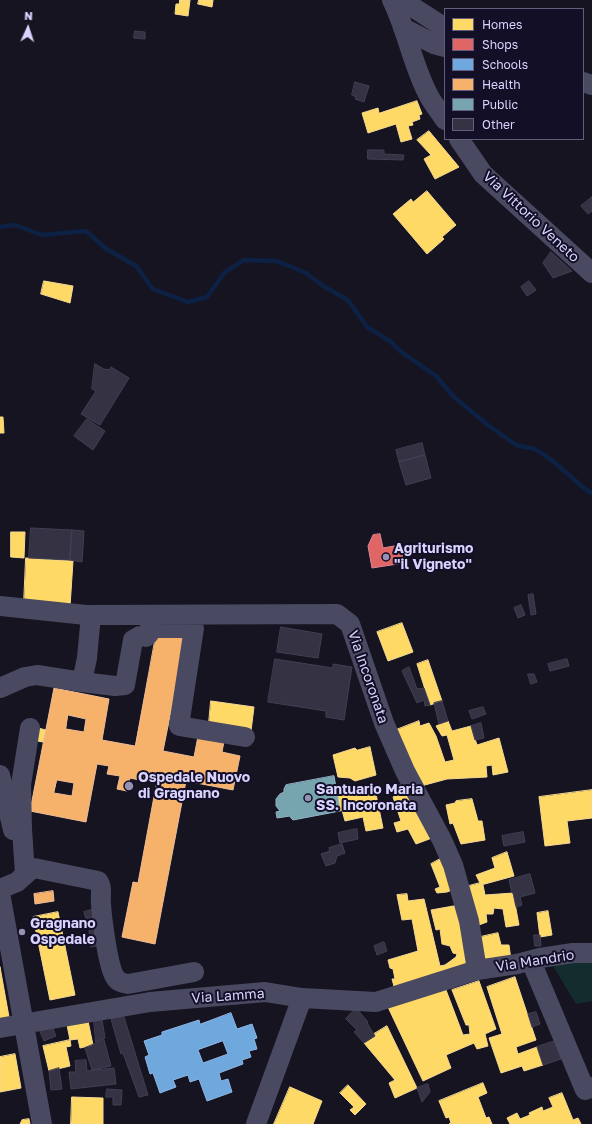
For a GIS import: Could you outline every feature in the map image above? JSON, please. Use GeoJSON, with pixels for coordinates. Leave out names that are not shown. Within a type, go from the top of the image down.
{"type":"FeatureCollection","features":[{"type":"Feature","properties":{"kind":"street"},"geometry":{"type":"LineString","coordinates":[[399,11],[444,28]]}},
{"type":"Feature","properties":{"kind":"street"},"geometry":{"type":"LineString","coordinates":[[399,11],[434,44],[444,47]]}},
{"type":"Feature","properties":{"kind":"street"},"geometry":{"type":"LineString","coordinates":[[399,11],[429,96],[444,118]]}},
{"type":"Feature","properties":{"kind":"street","name":"Via Vittorio Veneto"},"geometry":{"type":"LineString","coordinates":[[460,140],[483,174],[592,273]]}},
{"type":"Feature","properties":{"kind":"street","name":"Via Incoronata"},"geometry":{"type":"LineString","coordinates":[[0,606],[91,615],[337,614],[350,624],[384,723],[405,771],[442,840],[453,865],[469,921],[477,970]]}},
{"type":"Feature","properties":{"kind":"street"},"geometry":{"type":"LineString","coordinates":[[82,682],[87,658],[91,615]]}},
{"type":"Feature","properties":{"kind":"street"},"geometry":{"type":"LineString","coordinates":[[0,688],[24,677],[37,675],[115,686],[125,685],[133,640],[140,636],[146,637],[149,634],[149,630],[154,628],[194,628],[179,726],[245,737]]}},
{"type":"Feature","properties":{"kind":"street"},"geometry":{"type":"LineString","coordinates":[[25,871],[20,785],[30,728]]}},
{"type":"Feature","properties":{"kind":"street"},"geometry":{"type":"LineString","coordinates":[[0,775],[25,871]]}},
{"type":"Feature","properties":{"kind":"street"},"geometry":{"type":"LineString","coordinates":[[0,889],[17,882],[25,871],[34,868],[98,881],[101,885],[101,904],[109,959],[115,977],[120,983],[128,984],[194,972]]}},
{"type":"Feature","properties":{"kind":"street"},"geometry":{"type":"LineString","coordinates":[[0,893],[42,1124]]}},
{"type":"Feature","properties":{"kind":"street","name":"Via Mandrio"},"geometry":{"type":"LineString","coordinates":[[477,970],[573,953],[592,953]]}},
{"type":"Feature","properties":{"kind":"street"},"geometry":{"type":"LineString","coordinates":[[531,961],[585,1090],[592,1087]]}},
{"type":"Feature","properties":{"kind":"street","name":"Via Lamma"},"geometry":{"type":"LineString","coordinates":[[0,1028],[150,1002],[265,992],[302,998],[376,1002],[477,970]]}},
{"type":"Feature","properties":{"kind":"street"},"geometry":{"type":"LineString","coordinates":[[256,1124],[302,998]]}},
{"type":"Feature","properties":{"kind":"green space"},"geometry":{"type":"Polygon","coordinates":[[[592,961],[592,1001],[576,1004],[553,966],[570,962],[592,961]]]}},
{"type":"Feature","properties":{"kind":"building: Homes"},"geometry":{"type":"Polygon","coordinates":[[[180,0],[190,0],[188,16],[175,14],[176,4],[179,4],[180,0]]]}},
{"type":"Feature","properties":{"kind":"building: Homes"},"geometry":{"type":"Polygon","coordinates":[[[199,0],[213,0],[212,7],[198,4],[199,0]]]}},
{"type":"Feature","properties":{"kind":"building: Homes"},"geometry":{"type":"Polygon","coordinates":[[[417,101],[422,114],[419,115],[420,119],[412,122],[413,125],[408,126],[412,139],[401,142],[396,124],[368,133],[362,113],[378,108],[379,113],[417,101]]]}},
{"type":"Feature","properties":{"kind":"building: Homes"},"geometry":{"type":"Polygon","coordinates":[[[429,131],[459,167],[435,179],[424,159],[431,155],[417,140],[429,131]]]}},
{"type":"Feature","properties":{"kind":"building: Homes"},"geometry":{"type":"Polygon","coordinates":[[[427,191],[456,225],[442,237],[444,239],[427,254],[393,214],[411,199],[413,202],[427,191]]]}},
{"type":"Feature","properties":{"kind":"building: Homes"},"geometry":{"type":"Polygon","coordinates":[[[44,281],[73,286],[70,303],[41,294],[44,281]]]}},
{"type":"Feature","properties":{"kind":"building: Homes"},"geometry":{"type":"Polygon","coordinates":[[[0,417],[3,417],[4,433],[0,433],[0,417]]]}},
{"type":"Feature","properties":{"kind":"building: Homes"},"geometry":{"type":"Polygon","coordinates":[[[11,532],[25,532],[24,558],[11,557],[11,532]]]}},
{"type":"Feature","properties":{"kind":"building: Homes"},"geometry":{"type":"Polygon","coordinates":[[[26,558],[73,561],[70,607],[24,604],[26,558]]]}},
{"type":"Feature","properties":{"kind":"building: Homes"},"geometry":{"type":"Polygon","coordinates":[[[402,623],[413,652],[388,661],[377,632],[402,623]]]}},
{"type":"Feature","properties":{"kind":"building: Homes"},"geometry":{"type":"Polygon","coordinates":[[[428,660],[442,701],[430,705],[417,664],[428,660]]]}},
{"type":"Feature","properties":{"kind":"building: Homes"},"geometry":{"type":"Polygon","coordinates":[[[211,701],[254,707],[251,731],[209,723],[211,701]]]}},
{"type":"Feature","properties":{"kind":"building: Homes"},"geometry":{"type":"Polygon","coordinates":[[[419,721],[420,726],[429,723],[436,736],[445,762],[454,760],[447,735],[442,736],[436,726],[448,721],[452,731],[471,726],[477,745],[499,738],[508,772],[493,775],[492,765],[486,766],[487,777],[447,779],[421,786],[396,730],[419,721]]]}},
{"type":"Feature","properties":{"kind":"building: Homes"},"geometry":{"type":"Polygon","coordinates":[[[34,727],[46,730],[43,742],[32,740],[34,727]]]}},
{"type":"Feature","properties":{"kind":"building: Homes"},"geometry":{"type":"Polygon","coordinates":[[[370,747],[376,775],[355,781],[350,778],[338,777],[333,755],[355,748],[357,750],[370,747]]]}},
{"type":"Feature","properties":{"kind":"building: Homes"},"geometry":{"type":"Polygon","coordinates":[[[409,782],[432,838],[416,844],[408,829],[397,832],[394,823],[401,821],[393,797],[396,795],[393,788],[409,782]]]}},
{"type":"Feature","properties":{"kind":"building: Homes"},"geometry":{"type":"Polygon","coordinates":[[[375,789],[383,828],[366,831],[363,817],[345,821],[342,810],[340,811],[338,796],[375,789]]]}},
{"type":"Feature","properties":{"kind":"building: Homes"},"geometry":{"type":"Polygon","coordinates":[[[592,790],[592,818],[567,821],[570,843],[545,846],[539,797],[592,790]]]}},
{"type":"Feature","properties":{"kind":"building: Homes"},"geometry":{"type":"Polygon","coordinates":[[[472,799],[478,821],[482,821],[485,840],[461,844],[453,823],[450,824],[446,805],[455,803],[456,801],[472,799]]]}},
{"type":"Feature","properties":{"kind":"building: Homes"},"geometry":{"type":"Polygon","coordinates":[[[507,852],[514,876],[481,885],[476,875],[495,868],[492,858],[507,852]]]}},
{"type":"Feature","properties":{"kind":"building: Homes"},"geometry":{"type":"Polygon","coordinates":[[[444,857],[457,888],[447,892],[437,893],[435,889],[440,887],[431,864],[444,857]]]}},
{"type":"Feature","properties":{"kind":"building: Homes"},"geometry":{"type":"Polygon","coordinates":[[[480,883],[483,885],[485,895],[513,893],[519,925],[506,927],[503,909],[494,908],[493,914],[486,914],[487,922],[476,926],[465,887],[480,883]]]}},
{"type":"Feature","properties":{"kind":"building: Homes"},"geometry":{"type":"Polygon","coordinates":[[[407,894],[408,901],[424,899],[440,966],[445,965],[456,957],[457,954],[453,953],[450,946],[442,944],[440,929],[436,930],[431,910],[459,905],[474,958],[451,972],[395,990],[392,979],[395,979],[393,969],[390,968],[388,960],[418,951],[412,919],[402,920],[397,895],[407,894]]]}},
{"type":"Feature","properties":{"kind":"building: Homes"},"geometry":{"type":"Polygon","coordinates":[[[548,911],[552,935],[540,937],[537,913],[548,911]]]}},
{"type":"Feature","properties":{"kind":"building: Homes"},"geometry":{"type":"Polygon","coordinates":[[[58,912],[75,995],[50,1000],[33,917],[58,912]]]}},
{"type":"Feature","properties":{"kind":"building: Homes"},"geometry":{"type":"Polygon","coordinates":[[[498,933],[501,945],[509,945],[511,960],[479,959],[476,938],[498,933]]]}},
{"type":"Feature","properties":{"kind":"building: Homes"},"geometry":{"type":"Polygon","coordinates":[[[0,967],[9,1017],[0,1019],[0,967]]]}},
{"type":"Feature","properties":{"kind":"building: Homes"},"geometry":{"type":"Polygon","coordinates":[[[515,977],[536,1040],[516,1047],[518,1054],[537,1047],[543,1065],[524,1071],[522,1066],[501,1073],[489,1038],[502,1034],[487,987],[515,977]]]}},
{"type":"Feature","properties":{"kind":"building: Homes"},"geometry":{"type":"Polygon","coordinates":[[[479,981],[496,1029],[485,1034],[488,1046],[477,1049],[474,1043],[446,1055],[451,1068],[423,1081],[387,1005],[446,990],[463,1035],[470,1034],[469,1025],[466,1025],[452,990],[479,981]]]}},
{"type":"Feature","properties":{"kind":"building: Homes"},"geometry":{"type":"Polygon","coordinates":[[[88,1021],[93,1045],[80,1048],[78,1039],[70,1040],[67,1025],[88,1021]]]}},
{"type":"Feature","properties":{"kind":"building: Homes"},"geometry":{"type":"Polygon","coordinates":[[[387,1026],[417,1088],[395,1098],[389,1083],[395,1080],[364,1043],[375,1036],[374,1034],[387,1026]]]}},
{"type":"Feature","properties":{"kind":"building: Homes"},"geometry":{"type":"Polygon","coordinates":[[[70,1040],[71,1046],[66,1047],[70,1066],[49,1071],[43,1046],[70,1040]]]}},
{"type":"Feature","properties":{"kind":"building: Homes"},"geometry":{"type":"Polygon","coordinates":[[[15,1054],[21,1088],[0,1092],[0,1057],[15,1054]]]}},
{"type":"Feature","properties":{"kind":"building: Homes"},"geometry":{"type":"Polygon","coordinates":[[[483,1083],[487,1093],[478,1097],[486,1118],[489,1117],[492,1124],[449,1124],[451,1123],[449,1117],[446,1118],[439,1101],[483,1083]]]}},
{"type":"Feature","properties":{"kind":"building: Homes"},"geometry":{"type":"Polygon","coordinates":[[[348,1085],[366,1104],[355,1115],[350,1110],[354,1107],[340,1093],[348,1085]]]}},
{"type":"Feature","properties":{"kind":"building: Homes"},"geometry":{"type":"Polygon","coordinates":[[[290,1087],[322,1101],[313,1124],[274,1124],[290,1087]]]}},
{"type":"Feature","properties":{"kind":"building: Homes"},"geometry":{"type":"Polygon","coordinates":[[[562,1093],[573,1120],[578,1118],[581,1124],[510,1124],[507,1118],[517,1113],[520,1119],[530,1115],[529,1113],[542,1107],[543,1111],[553,1107],[549,1098],[562,1093]]]}},
{"type":"Feature","properties":{"kind":"building: Homes"},"geometry":{"type":"Polygon","coordinates":[[[72,1097],[103,1098],[103,1124],[71,1124],[72,1097]]]}},
{"type":"Feature","properties":{"kind":"building: Homes"},"geometry":{"type":"Polygon","coordinates":[[[29,1119],[30,1124],[20,1124],[22,1120],[29,1119]]]}},
{"type":"Feature","properties":{"kind":"building: Shops","name":"Agriturismo \"il Vigneto\""},"geometry":{"type":"Polygon","coordinates":[[[380,534],[383,548],[400,545],[404,563],[372,568],[368,546],[373,535],[380,534]]]}},
{"type":"Feature","properties":{"kind":"building: Schools"},"geometry":{"type":"Polygon","coordinates":[[[231,1013],[237,1029],[252,1024],[257,1038],[254,1039],[257,1049],[249,1051],[251,1057],[242,1060],[243,1064],[219,1073],[221,1081],[228,1079],[232,1092],[207,1101],[199,1079],[190,1082],[188,1075],[173,1080],[176,1087],[160,1093],[153,1073],[150,1074],[145,1057],[149,1055],[144,1041],[162,1035],[162,1032],[199,1020],[200,1024],[231,1013]],[[223,1041],[198,1050],[203,1063],[228,1054],[223,1041]]]}},
{"type":"Feature","properties":{"kind":"building: Health"},"geometry":{"type":"Polygon","coordinates":[[[157,630],[186,636],[163,751],[194,757],[199,731],[225,736],[222,752],[240,756],[233,790],[186,781],[155,944],[122,937],[133,882],[138,883],[158,775],[146,773],[144,781],[130,778],[127,791],[117,789],[120,776],[107,774],[109,766],[97,764],[86,822],[30,811],[54,688],[109,699],[102,740],[135,746],[157,630]],[[68,715],[66,729],[84,732],[86,719],[68,715]],[[57,780],[54,793],[72,796],[74,783],[57,780]]]}},
{"type":"Feature","properties":{"kind":"building: Health"},"geometry":{"type":"Polygon","coordinates":[[[53,891],[54,901],[35,904],[34,894],[53,891]]]}},
{"type":"Feature","properties":{"kind":"building: Public","name":"Santuario Maria SS. Incoronata"},"geometry":{"type":"Polygon","coordinates":[[[334,776],[340,811],[293,820],[290,816],[277,818],[276,812],[280,811],[276,806],[276,799],[284,792],[286,785],[334,776]]]}},
{"type":"Feature","properties":{"kind":"building: Other"},"geometry":{"type":"Polygon","coordinates":[[[135,31],[145,32],[145,39],[134,38],[135,31]]]}},
{"type":"Feature","properties":{"kind":"building: Other"},"geometry":{"type":"Polygon","coordinates":[[[355,82],[369,86],[364,102],[355,99],[356,97],[352,95],[355,82]]]}},
{"type":"Feature","properties":{"kind":"building: Other"},"geometry":{"type":"Polygon","coordinates":[[[368,150],[384,150],[384,154],[404,155],[403,160],[368,159],[368,150]]]}},
{"type":"Feature","properties":{"kind":"building: Other"},"geometry":{"type":"Polygon","coordinates":[[[592,197],[592,211],[588,214],[581,206],[592,197]]]}},
{"type":"Feature","properties":{"kind":"building: Other"},"geometry":{"type":"Polygon","coordinates":[[[551,252],[572,271],[553,278],[543,263],[551,252]]]}},
{"type":"Feature","properties":{"kind":"building: Other"},"geometry":{"type":"Polygon","coordinates":[[[529,281],[536,290],[527,296],[521,287],[529,281]]]}},
{"type":"Feature","properties":{"kind":"building: Other"},"geometry":{"type":"Polygon","coordinates":[[[95,364],[109,370],[111,367],[129,378],[100,425],[81,414],[96,391],[92,389],[95,364]]]}},
{"type":"Feature","properties":{"kind":"building: Other"},"geometry":{"type":"Polygon","coordinates":[[[87,419],[105,431],[93,450],[74,436],[87,419]]]}},
{"type":"Feature","properties":{"kind":"building: Other"},"geometry":{"type":"Polygon","coordinates":[[[422,443],[425,455],[399,462],[396,450],[422,443]]]}},
{"type":"Feature","properties":{"kind":"building: Other"},"geometry":{"type":"Polygon","coordinates":[[[425,455],[431,478],[406,485],[399,462],[425,455]]]}},
{"type":"Feature","properties":{"kind":"building: Other"},"geometry":{"type":"Polygon","coordinates":[[[31,528],[72,530],[70,560],[29,558],[31,528]]]}},
{"type":"Feature","properties":{"kind":"building: Other"},"geometry":{"type":"Polygon","coordinates":[[[72,530],[84,531],[82,562],[70,560],[72,530]]]}},
{"type":"Feature","properties":{"kind":"building: Other"},"geometry":{"type":"Polygon","coordinates":[[[533,594],[536,614],[531,615],[528,595],[533,594]]]}},
{"type":"Feature","properties":{"kind":"building: Other"},"geometry":{"type":"Polygon","coordinates":[[[521,605],[525,615],[518,618],[514,608],[521,605]]]}},
{"type":"Feature","properties":{"kind":"building: Other"},"geometry":{"type":"Polygon","coordinates":[[[281,627],[322,634],[318,658],[277,652],[281,627]]]}},
{"type":"Feature","properties":{"kind":"building: Other"},"geometry":{"type":"Polygon","coordinates":[[[275,659],[333,668],[333,664],[352,667],[344,720],[326,717],[326,711],[268,702],[275,659]]]}},
{"type":"Feature","properties":{"kind":"building: Other"},"geometry":{"type":"Polygon","coordinates":[[[567,659],[569,666],[550,671],[548,664],[567,659]]]}},
{"type":"Feature","properties":{"kind":"building: Other"},"geometry":{"type":"Polygon","coordinates":[[[409,667],[417,689],[424,688],[430,705],[425,706],[424,700],[417,703],[402,671],[409,667]]]}},
{"type":"Feature","properties":{"kind":"building: Other"},"geometry":{"type":"Polygon","coordinates":[[[528,674],[534,674],[537,682],[531,684],[528,674]]]}},
{"type":"Feature","properties":{"kind":"building: Other"},"geometry":{"type":"Polygon","coordinates":[[[442,701],[448,721],[439,724],[434,703],[442,701]]]}},
{"type":"Feature","properties":{"kind":"building: Other"},"geometry":{"type":"Polygon","coordinates":[[[483,707],[486,714],[472,719],[469,711],[483,707]]]}},
{"type":"Feature","properties":{"kind":"building: Other"},"geometry":{"type":"Polygon","coordinates":[[[481,723],[484,738],[475,740],[471,726],[481,723]]]}},
{"type":"Feature","properties":{"kind":"building: Other"},"geometry":{"type":"Polygon","coordinates":[[[357,829],[358,839],[340,843],[338,833],[357,829]]]}},
{"type":"Feature","properties":{"kind":"building: Other"},"geometry":{"type":"Polygon","coordinates":[[[523,832],[525,842],[504,846],[502,836],[523,832]]]}},
{"type":"Feature","properties":{"kind":"building: Other"},"geometry":{"type":"Polygon","coordinates":[[[342,844],[345,853],[337,856],[335,863],[326,866],[321,854],[330,851],[329,848],[342,844]]]}},
{"type":"Feature","properties":{"kind":"building: Other"},"geometry":{"type":"Polygon","coordinates":[[[530,874],[535,893],[520,897],[522,905],[516,907],[509,880],[530,874]]]}},
{"type":"Feature","properties":{"kind":"building: Other"},"geometry":{"type":"Polygon","coordinates":[[[95,909],[97,916],[86,919],[84,912],[95,909]]]}},
{"type":"Feature","properties":{"kind":"building: Other"},"geometry":{"type":"Polygon","coordinates":[[[99,930],[101,945],[91,947],[89,931],[99,930]]]}},
{"type":"Feature","properties":{"kind":"building: Other"},"geometry":{"type":"Polygon","coordinates":[[[534,935],[540,935],[541,946],[535,946],[534,935]]]}},
{"type":"Feature","properties":{"kind":"building: Other"},"geometry":{"type":"Polygon","coordinates":[[[384,942],[387,951],[377,955],[374,946],[384,942]]]}},
{"type":"Feature","properties":{"kind":"building: Other"},"geometry":{"type":"Polygon","coordinates":[[[356,1008],[368,1022],[367,1023],[375,1036],[364,1043],[354,1032],[357,1030],[346,1019],[356,1008]]]}},
{"type":"Feature","properties":{"kind":"building: Other"},"geometry":{"type":"Polygon","coordinates":[[[536,1012],[540,1024],[532,1027],[528,1014],[536,1012]]]}},
{"type":"Feature","properties":{"kind":"building: Other"},"geometry":{"type":"Polygon","coordinates":[[[124,1017],[148,1095],[139,1097],[123,1053],[121,1054],[111,1019],[124,1017]]]}},
{"type":"Feature","properties":{"kind":"building: Other"},"geometry":{"type":"Polygon","coordinates":[[[94,1020],[102,1020],[105,1038],[96,1042],[94,1020]]]}},
{"type":"Feature","properties":{"kind":"building: Other"},"geometry":{"type":"Polygon","coordinates":[[[51,1024],[56,1036],[44,1041],[39,1029],[51,1024]]]}},
{"type":"Feature","properties":{"kind":"building: Other"},"geometry":{"type":"Polygon","coordinates":[[[104,1040],[111,1066],[92,1070],[85,1048],[104,1040]]]}},
{"type":"Feature","properties":{"kind":"building: Other"},"geometry":{"type":"Polygon","coordinates":[[[555,1041],[561,1059],[543,1065],[537,1047],[555,1041]]]}},
{"type":"Feature","properties":{"kind":"building: Other"},"geometry":{"type":"Polygon","coordinates":[[[86,1060],[87,1071],[114,1068],[116,1084],[71,1089],[69,1072],[76,1072],[75,1061],[86,1060]]]}},
{"type":"Feature","properties":{"kind":"building: Other"},"geometry":{"type":"Polygon","coordinates":[[[59,1068],[62,1089],[51,1090],[49,1071],[59,1068]]]}},
{"type":"Feature","properties":{"kind":"building: Other"},"geometry":{"type":"Polygon","coordinates":[[[428,1084],[430,1092],[422,1102],[417,1088],[428,1084]]]}},
{"type":"Feature","properties":{"kind":"building: Other"},"geometry":{"type":"Polygon","coordinates":[[[107,1089],[122,1090],[121,1105],[113,1105],[113,1097],[106,1097],[107,1089]]]}},
{"type":"Feature","properties":{"kind":"waterway"},"geometry":{"type":"LineString","coordinates":[[0,227],[15,225],[42,235],[86,231],[105,248],[136,266],[153,289],[188,302],[207,297],[225,272],[244,260],[277,261],[306,273],[323,286],[348,300],[367,327],[390,341],[400,351],[436,376],[454,397],[488,425],[516,445],[535,449],[553,461],[585,489],[592,493]]}},
{"type":"Feature","properties":{"kind":"place","name":"Agriturismo \"il Vigneto\""},"geometry":{"type":"Point","coordinates":[386,557]}},
{"type":"Feature","properties":{"kind":"place","name":"Ospedale Nuovo di Gragnano"},"geometry":{"type":"Point","coordinates":[129,786]}},
{"type":"Feature","properties":{"kind":"place","name":"Santuario Maria SS. Incoronata"},"geometry":{"type":"Point","coordinates":[308,798]}},
{"type":"Feature","properties":{"kind":"place","name":"Gragnano Ospedale"},"geometry":{"type":"Point","coordinates":[22,932]}}]}
